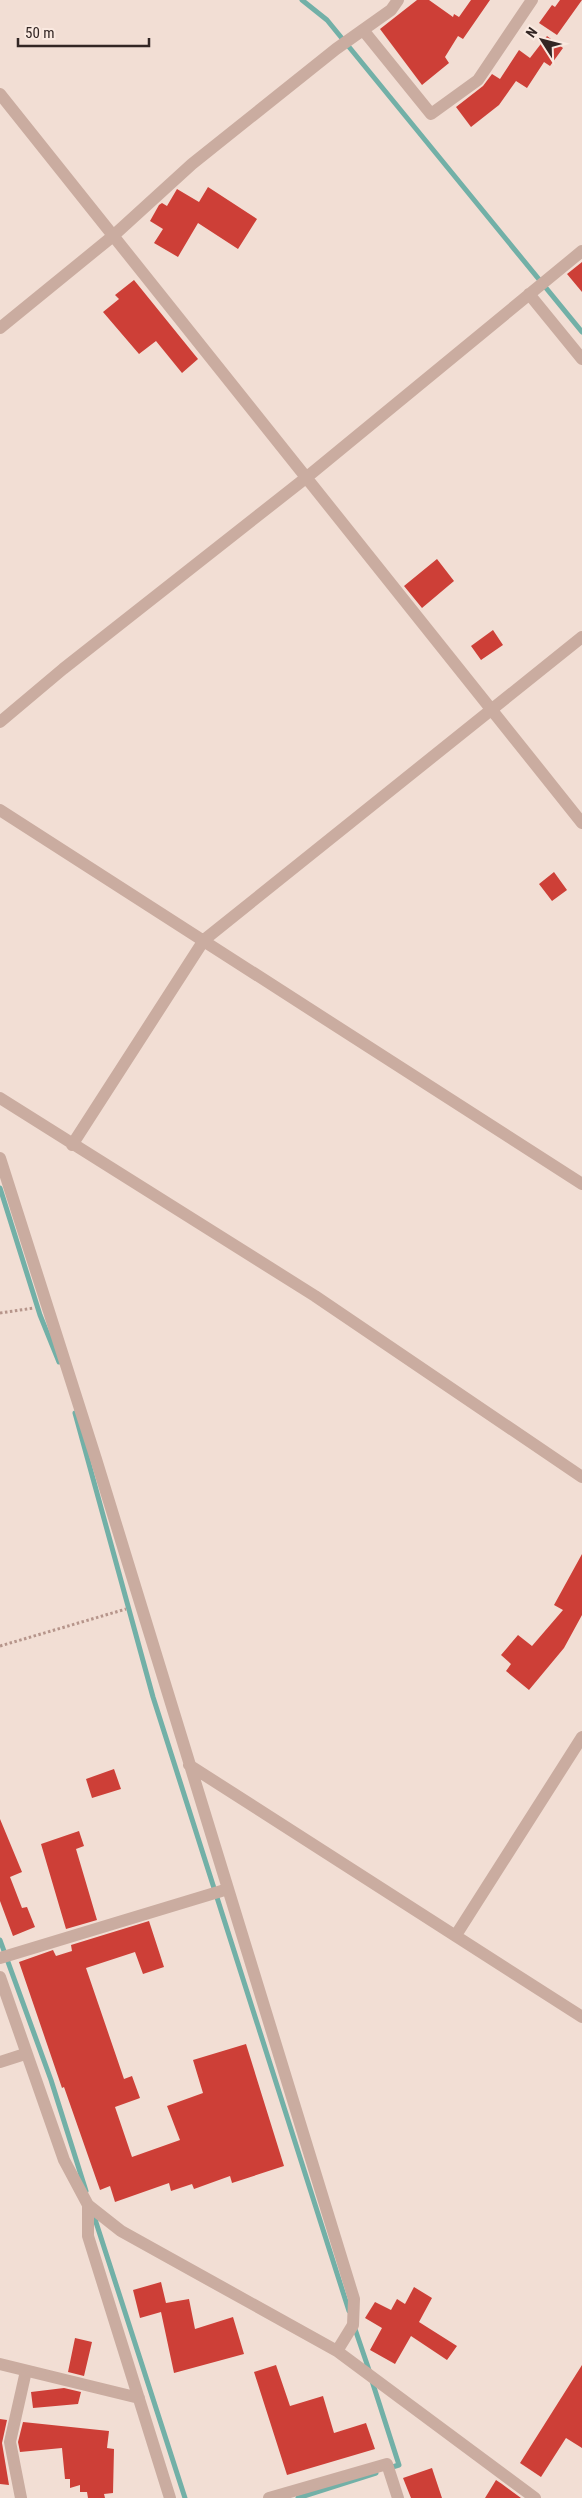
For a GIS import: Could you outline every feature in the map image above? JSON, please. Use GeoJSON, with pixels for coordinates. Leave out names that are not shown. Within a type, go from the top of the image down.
{"type":"FeatureCollection","features":[{"type":"Feature","properties":{"kind":"street"},"geometry":{"type":"LineString","coordinates":[[0,328],[113,236],[192,164],[391,10],[398,0]]}},
{"type":"Feature","properties":{"kind":"street"},"geometry":{"type":"LineString","coordinates":[[363,30],[431,114],[478,80],[532,0]]}},
{"type":"Feature","properties":{"kind":"street"},"geometry":{"type":"LineString","coordinates":[[0,94],[582,824]]}},
{"type":"Feature","properties":{"kind":"street"},"geometry":{"type":"LineString","coordinates":[[0,722],[63,669],[307,477],[582,250]]}},
{"type":"Feature","properties":{"kind":"street"},"geometry":{"type":"LineString","coordinates":[[529,294],[582,359]]}},
{"type":"Feature","properties":{"kind":"street"},"geometry":{"type":"LineString","coordinates":[[72,1145],[204,940],[582,637]]}},
{"type":"Feature","properties":{"kind":"street"},"geometry":{"type":"LineString","coordinates":[[0,810],[582,1184]]}},
{"type":"Feature","properties":{"kind":"street"},"geometry":{"type":"LineString","coordinates":[[0,1098],[315,1296],[582,1477]]}},
{"type":"Feature","properties":{"kind":"street"},"geometry":{"type":"LineString","coordinates":[[0,1158],[354,2298],[353,2325],[337,2351]]}},
{"type":"Feature","properties":{"kind":"street"},"geometry":{"type":"LineString","coordinates":[[456,1935],[582,1737]]}},
{"type":"Feature","properties":{"kind":"street"},"geometry":{"type":"LineString","coordinates":[[189,1765],[582,2017]]}},
{"type":"Feature","properties":{"kind":"street"},"geometry":{"type":"LineString","coordinates":[[0,1958],[228,1889]]}},
{"type":"Feature","properties":{"kind":"street"},"geometry":{"type":"LineString","coordinates":[[0,1977],[25,2054],[64,2160],[88,2205],[121,2231],[337,2351],[536,2498]]}},
{"type":"Feature","properties":{"kind":"street"},"geometry":{"type":"LineString","coordinates":[[0,2062],[25,2054]]}},
{"type":"Feature","properties":{"kind":"street"},"geometry":{"type":"LineString","coordinates":[[88,2205],[88,2236],[170,2498]]}},
{"type":"Feature","properties":{"kind":"street"},"geometry":{"type":"LineString","coordinates":[[0,2364],[139,2398]]}},
{"type":"Feature","properties":{"kind":"street"},"geometry":{"type":"LineString","coordinates":[[21,2498],[10,2442],[26,2371]]}},
{"type":"Feature","properties":{"kind":"street"},"geometry":{"type":"LineString","coordinates":[[269,2498],[387,2464],[398,2498]]}},
{"type":"Feature","properties":{"kind":"path"},"geometry":{"type":"LineString","coordinates":[[0,1313],[47,1306]]}},
{"type":"Feature","properties":{"kind":"path"},"geometry":{"type":"LineString","coordinates":[[0,1646],[140,1604]]}},
{"type":"Feature","properties":{"kind":"building"},"geometry":{"type":"Polygon","coordinates":[[[417,0],[429,0],[453,17],[454,14],[459,17],[471,0],[490,0],[463,39],[458,36],[445,57],[449,63],[422,85],[380,29],[417,0]]]}},
{"type":"Feature","properties":{"kind":"building"},"geometry":{"type":"Polygon","coordinates":[[[560,0],[582,0],[557,35],[539,23],[552,5],[555,7],[560,0]]]}},
{"type":"Feature","properties":{"kind":"building"},"geometry":{"type":"Polygon","coordinates":[[[547,36],[563,48],[550,66],[544,62],[527,88],[516,81],[499,105],[471,127],[456,107],[483,86],[492,74],[500,79],[519,50],[530,58],[547,36]]]}},
{"type":"Feature","properties":{"kind":"building"},"geometry":{"type":"Polygon","coordinates":[[[208,187],[257,219],[238,249],[198,223],[178,257],[154,243],[163,229],[150,221],[159,205],[162,203],[167,206],[177,189],[199,202],[208,187]]]}},
{"type":"Feature","properties":{"kind":"building"},"geometry":{"type":"Polygon","coordinates":[[[582,262],[582,292],[567,274],[582,262]]]}},
{"type":"Feature","properties":{"kind":"building"},"geometry":{"type":"Polygon","coordinates":[[[134,280],[198,359],[182,373],[156,341],[139,354],[103,312],[119,299],[115,295],[134,280]]]}},
{"type":"Feature","properties":{"kind":"building"},"geometry":{"type":"Polygon","coordinates":[[[437,559],[454,581],[422,608],[404,586],[437,559]]]}},
{"type":"Feature","properties":{"kind":"building"},"geometry":{"type":"Polygon","coordinates":[[[493,630],[503,645],[481,660],[471,646],[493,630]]]}},
{"type":"Feature","properties":{"kind":"building"},"geometry":{"type":"Polygon","coordinates":[[[554,872],[567,890],[552,901],[539,884],[554,872]]]}},
{"type":"Feature","properties":{"kind":"building"},"geometry":{"type":"Polygon","coordinates":[[[582,1554],[582,1615],[564,1648],[529,1690],[506,1671],[511,1664],[501,1655],[518,1635],[532,1646],[563,1610],[554,1605],[582,1554]]]}},
{"type":"Feature","properties":{"kind":"building"},"geometry":{"type":"Polygon","coordinates":[[[114,1769],[121,1789],[92,1798],[86,1779],[114,1769]]]}},
{"type":"Feature","properties":{"kind":"building"},"geometry":{"type":"Polygon","coordinates":[[[0,1819],[22,1872],[10,1877],[22,1908],[27,1907],[35,1927],[13,1936],[0,1901],[0,1819]]]}},
{"type":"Feature","properties":{"kind":"building"},"geometry":{"type":"Polygon","coordinates":[[[79,1831],[84,1846],[76,1849],[97,1920],[66,1929],[41,1844],[79,1831]]]}},
{"type":"Feature","properties":{"kind":"building"},"geometry":{"type":"Polygon","coordinates":[[[149,1921],[164,1967],[143,1974],[135,1952],[86,1968],[124,2079],[132,2076],[140,2098],[115,2107],[132,2157],[180,2140],[167,2106],[203,2093],[193,2060],[246,2044],[284,2166],[232,2183],[230,2176],[194,2189],[192,2184],[171,2191],[169,2183],[115,2202],[110,2186],[100,2190],[64,2087],[62,2088],[19,1962],[53,1950],[56,1956],[72,1951],[71,1945],[149,1921]]]}},
{"type":"Feature","properties":{"kind":"building"},"geometry":{"type":"Polygon","coordinates":[[[161,2282],[166,2303],[189,2299],[195,2329],[233,2317],[244,2354],[174,2373],[161,2312],[140,2318],[133,2290],[161,2282]]]}},
{"type":"Feature","properties":{"kind":"building"},"geometry":{"type":"Polygon","coordinates":[[[414,2287],[432,2298],[419,2322],[457,2346],[447,2360],[411,2336],[395,2364],[370,2350],[382,2328],[365,2318],[375,2302],[391,2310],[397,2299],[405,2304],[414,2287]]]}},
{"type":"Feature","properties":{"kind":"building"},"geometry":{"type":"Polygon","coordinates":[[[75,2338],[92,2342],[84,2376],[68,2372],[75,2338]]]}},
{"type":"Feature","properties":{"kind":"building"},"geometry":{"type":"Polygon","coordinates":[[[276,2365],[290,2406],[323,2396],[334,2433],[366,2423],[375,2449],[287,2475],[254,2372],[276,2365]]]}},
{"type":"Feature","properties":{"kind":"building"},"geometry":{"type":"Polygon","coordinates":[[[582,2365],[582,2448],[566,2438],[541,2477],[520,2463],[582,2365]]]}},
{"type":"Feature","properties":{"kind":"building"},"geometry":{"type":"Polygon","coordinates":[[[64,2388],[81,2392],[78,2404],[33,2408],[31,2392],[64,2388]]]}},
{"type":"Feature","properties":{"kind":"building"},"geometry":{"type":"Polygon","coordinates":[[[0,2419],[7,2420],[2,2443],[9,2485],[0,2484],[0,2419]]]}},
{"type":"Feature","properties":{"kind":"building"},"geometry":{"type":"Polygon","coordinates":[[[23,2422],[109,2431],[107,2448],[114,2449],[113,2493],[104,2494],[105,2498],[88,2498],[87,2492],[80,2492],[80,2485],[70,2488],[70,2479],[65,2479],[62,2448],[20,2452],[18,2442],[23,2422]]]}},
{"type":"Feature","properties":{"kind":"building"},"geometry":{"type":"Polygon","coordinates":[[[432,2468],[442,2498],[411,2498],[403,2478],[432,2468]]]}},
{"type":"Feature","properties":{"kind":"building"},"geometry":{"type":"Polygon","coordinates":[[[496,2480],[502,2484],[521,2498],[485,2498],[496,2480]]]}},
{"type":"Feature","properties":{"kind":"waterway"},"geometry":{"type":"LineString","coordinates":[[302,0],[327,20],[582,332]]}},
{"type":"Feature","properties":{"kind":"waterway"},"geometry":{"type":"LineString","coordinates":[[0,1188],[40,1315],[59,1362]]}},
{"type":"Feature","properties":{"kind":"waterway"},"geometry":{"type":"LineString","coordinates":[[75,1413],[153,1697],[349,2311]]}},
{"type":"Feature","properties":{"kind":"waterway"},"geometry":{"type":"LineString","coordinates":[[0,1940],[51,2080],[86,2191]]}},
{"type":"Feature","properties":{"kind":"waterway"},"geometry":{"type":"LineString","coordinates":[[93,2213],[185,2498]]}},
{"type":"Feature","properties":{"kind":"waterway"},"geometry":{"type":"LineString","coordinates":[[354,2326],[369,2370]]}},
{"type":"Feature","properties":{"kind":"waterway"},"geometry":{"type":"LineString","coordinates":[[372,2381],[399,2465],[389,2468]]}},
{"type":"Feature","properties":{"kind":"waterway"},"geometry":{"type":"LineString","coordinates":[[298,2498],[376,2473]]}}]}
